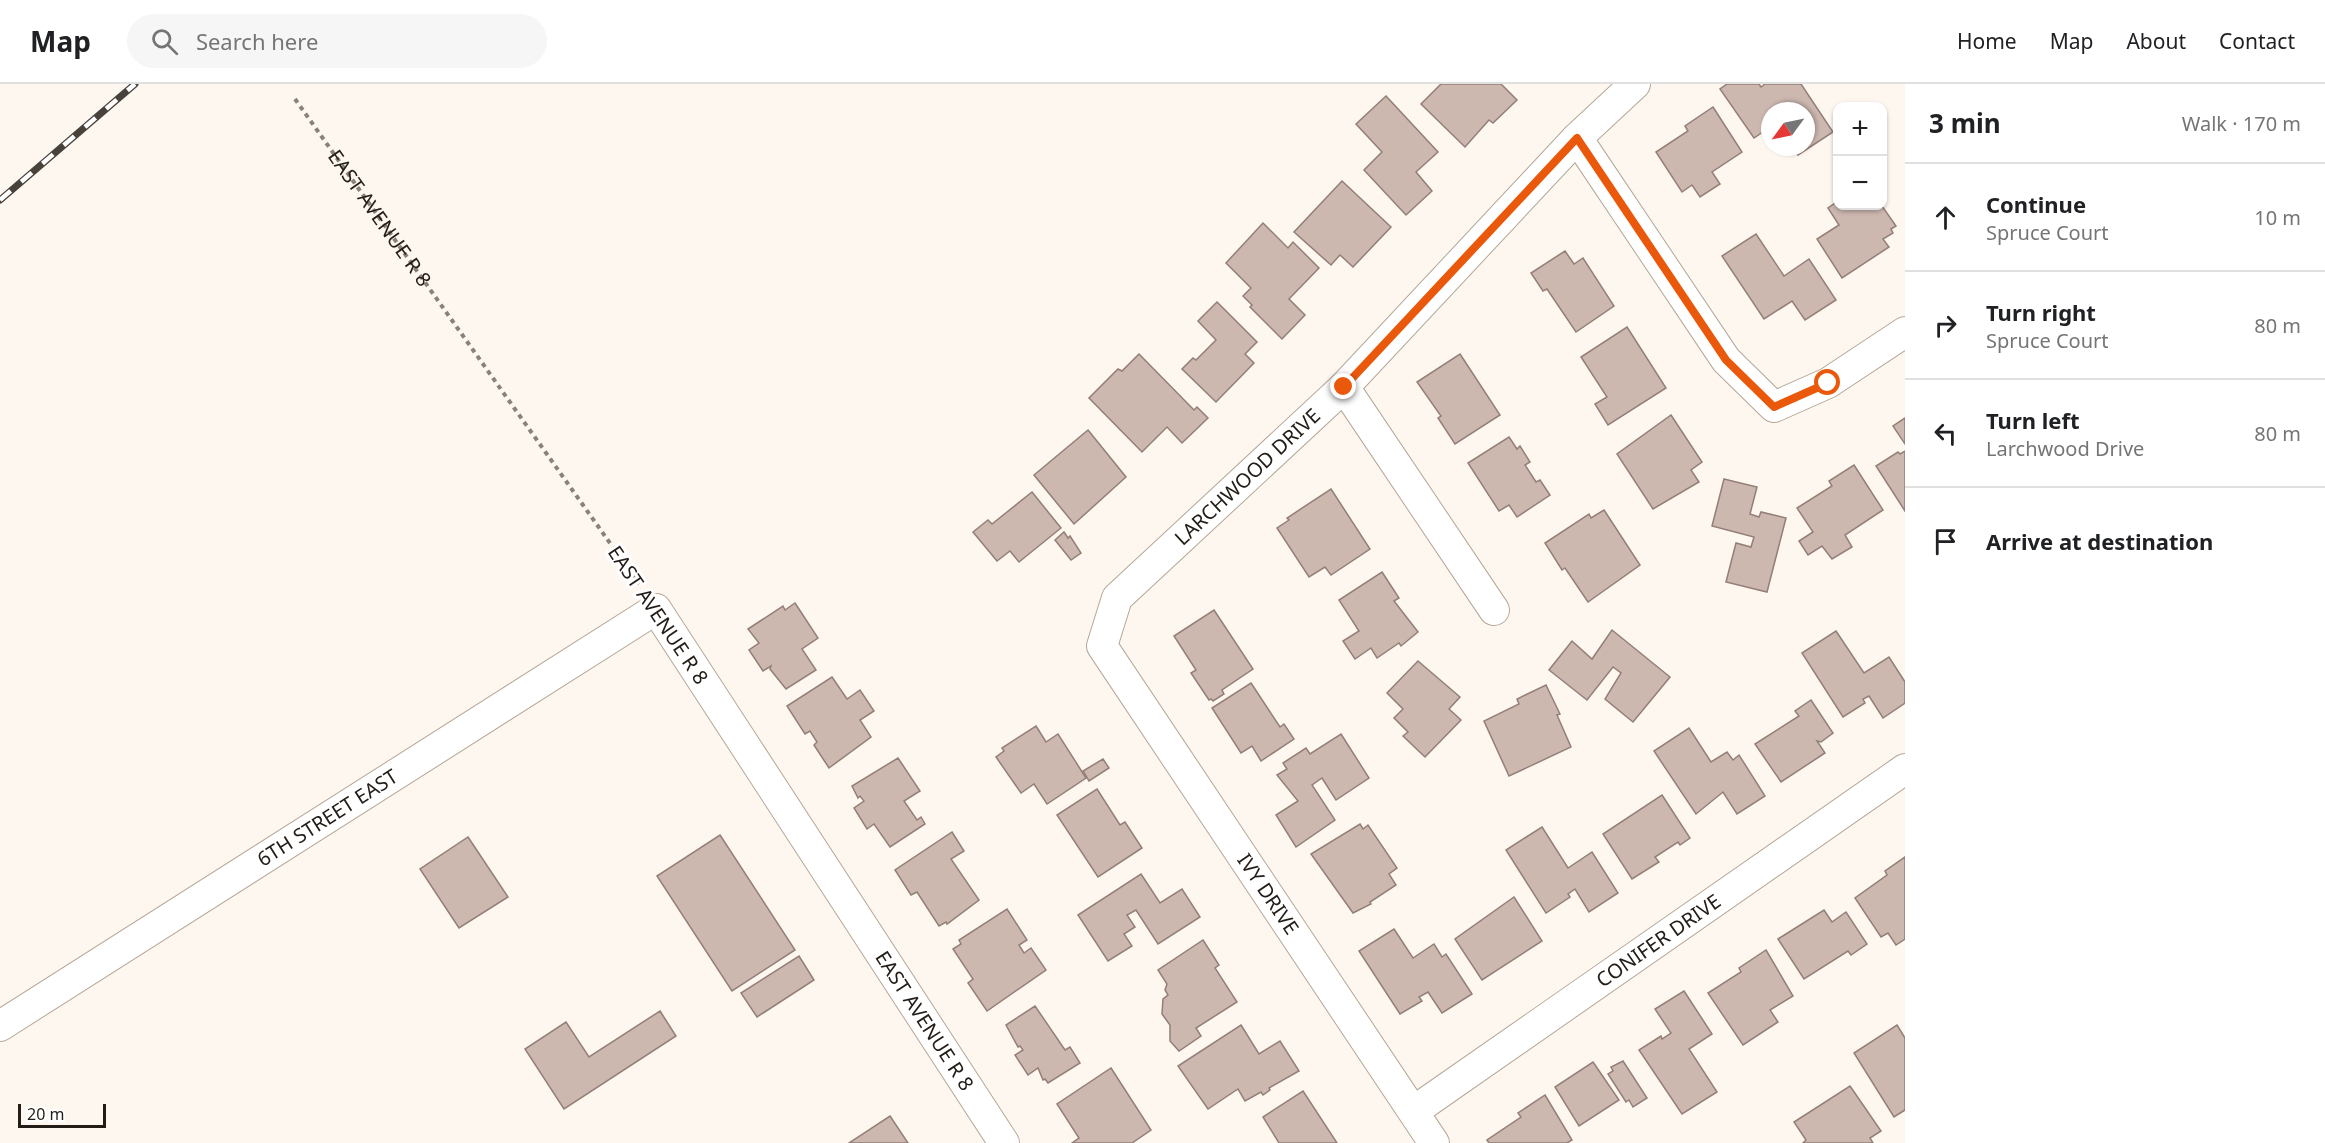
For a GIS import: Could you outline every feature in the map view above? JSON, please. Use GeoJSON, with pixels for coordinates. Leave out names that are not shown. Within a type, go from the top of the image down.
{"type":"FeatureCollection","features":[{"type":"Feature","properties":{"kind":"street","name":"LARCHWOOD DRIVE"},"geometry":{"type":"LineString","coordinates":[[1102,646],[1117,598],[1344,387],[1577,138],[1635,84]]}},
{"type":"Feature","properties":{"kind":"street"},"geometry":{"type":"LineString","coordinates":[[1577,138],[1726,360],[1774,407],[1828,383],[1905,332]]}},
{"type":"Feature","properties":{"kind":"street"},"geometry":{"type":"LineString","coordinates":[[1344,387],[1494,610]]}},
{"type":"Feature","properties":{"kind":"street","name":"6TH STREET EAST"},"geometry":{"type":"LineString","coordinates":[[0,1026],[656,609]]}},
{"type":"Feature","properties":{"kind":"street","name":"EAST AVENUE R 8"},"geometry":{"type":"LineString","coordinates":[[656,609],[1004,1143]]}},
{"type":"Feature","properties":{"kind":"street","name":"IVY DRIVE"},"geometry":{"type":"LineString","coordinates":[[1102,646],[1434,1143]]}},
{"type":"Feature","properties":{"kind":"street","name":"CONIFER DRIVE"},"geometry":{"type":"LineString","coordinates":[[1414,1111],[1905,769]]}},
{"type":"Feature","properties":{"kind":"path","name":"EAST AVENUE R 8"},"geometry":{"type":"LineString","coordinates":[[295,99],[656,609]]}},
{"type":"Feature","properties":{"kind":"building"},"geometry":{"type":"Polygon","coordinates":[[[1441,84],[1501,84],[1517,100],[1493,123],[1489,120],[1465,147],[1421,104],[1441,84]]]}},
{"type":"Feature","properties":{"kind":"building"},"geometry":{"type":"Polygon","coordinates":[[[1727,84],[1759,84],[1761,87],[1765,84],[1801,84],[1813,102],[1761,102],[1761,133],[1754,138],[1720,89],[1727,84]]]}},
{"type":"Feature","properties":{"kind":"building"},"geometry":{"type":"Polygon","coordinates":[[[1386,96],[1438,152],[1416,172],[1432,191],[1406,215],[1364,170],[1382,152],[1356,124],[1386,96]]]}},
{"type":"Feature","properties":{"kind":"building"},"geometry":{"type":"Polygon","coordinates":[[[1815,105],[1833,132],[1815,144],[1815,105]]]}},
{"type":"Feature","properties":{"kind":"building"},"geometry":{"type":"Polygon","coordinates":[[[1713,107],[1742,152],[1712,172],[1720,184],[1700,197],[1692,185],[1682,192],[1656,152],[1688,131],[1685,126],[1713,107]]]}},
{"type":"Feature","properties":{"kind":"building"},"geometry":{"type":"Polygon","coordinates":[[[1342,181],[1391,227],[1353,267],[1340,255],[1331,265],[1294,232],[1342,181]]]}},
{"type":"Feature","properties":{"kind":"building"},"geometry":{"type":"Polygon","coordinates":[[[1833,204],[1833,210],[1885,210],[1896,226],[1891,229],[1893,233],[1883,239],[1889,247],[1842,278],[1817,239],[1839,225],[1828,208],[1833,204]]]}},
{"type":"Feature","properties":{"kind":"building"},"geometry":{"type":"Polygon","coordinates":[[[1263,223],[1288,248],[1293,242],[1319,268],[1289,299],[1305,315],[1282,339],[1250,307],[1252,305],[1243,296],[1251,288],[1226,263],[1263,223]]]}},
{"type":"Feature","properties":{"kind":"building"},"geometry":{"type":"Polygon","coordinates":[[[1756,234],[1784,276],[1809,259],[1836,300],[1805,320],[1792,301],[1764,319],[1722,256],[1756,234]]]}},
{"type":"Feature","properties":{"kind":"building"},"geometry":{"type":"Polygon","coordinates":[[[1565,251],[1574,264],[1583,258],[1614,306],[1576,332],[1547,289],[1543,291],[1531,273],[1565,251]]]}},
{"type":"Feature","properties":{"kind":"building"},"geometry":{"type":"Polygon","coordinates":[[[1217,302],[1257,342],[1245,354],[1254,363],[1216,402],[1182,369],[1193,358],[1196,360],[1216,340],[1198,321],[1217,302]]]}},
{"type":"Feature","properties":{"kind":"building"},"geometry":{"type":"Polygon","coordinates":[[[1627,327],[1666,388],[1608,425],[1595,404],[1607,397],[1581,357],[1627,327]]]}},
{"type":"Feature","properties":{"kind":"building"},"geometry":{"type":"Polygon","coordinates":[[[1139,354],[1194,410],[1197,407],[1208,418],[1182,443],[1167,427],[1142,452],[1089,398],[1118,369],[1122,371],[1139,354]]]}},
{"type":"Feature","properties":{"kind":"building"},"geometry":{"type":"Polygon","coordinates":[[[1460,354],[1500,415],[1455,444],[1438,418],[1441,416],[1417,382],[1460,354]]]}},
{"type":"Feature","properties":{"kind":"building"},"geometry":{"type":"Polygon","coordinates":[[[1671,415],[1702,462],[1691,470],[1699,482],[1653,509],[1617,454],[1671,415]]]}},
{"type":"Feature","properties":{"kind":"building"},"geometry":{"type":"Polygon","coordinates":[[[1905,418],[1905,444],[1893,426],[1905,418]]]}},
{"type":"Feature","properties":{"kind":"building"},"geometry":{"type":"Polygon","coordinates":[[[1088,430],[1126,477],[1074,524],[1034,475],[1088,430]]]}},
{"type":"Feature","properties":{"kind":"building"},"geometry":{"type":"Polygon","coordinates":[[[1509,437],[1517,449],[1520,446],[1530,462],[1525,465],[1536,482],[1540,480],[1550,495],[1517,517],[1509,505],[1499,511],[1468,463],[1509,437]]]}},
{"type":"Feature","properties":{"kind":"building"},"geometry":{"type":"Polygon","coordinates":[[[1905,451],[1905,511],[1876,466],[1898,452],[1900,454],[1905,451]]]}},
{"type":"Feature","properties":{"kind":"building"},"geometry":{"type":"Polygon","coordinates":[[[1854,465],[1883,510],[1845,535],[1852,547],[1832,559],[1822,546],[1808,555],[1799,541],[1813,532],[1797,508],[1832,486],[1829,481],[1854,465]]]}},
{"type":"Feature","properties":{"kind":"building"},"geometry":{"type":"Polygon","coordinates":[[[1724,479],[1757,487],[1750,514],[1759,517],[1761,512],[1786,518],[1767,592],[1726,582],[1736,543],[1751,547],[1754,537],[1712,526],[1724,479]]]}},
{"type":"Feature","properties":{"kind":"building"},"geometry":{"type":"Polygon","coordinates":[[[1331,489],[1370,549],[1331,575],[1325,567],[1309,577],[1277,528],[1289,520],[1287,518],[1331,489]]]}},
{"type":"Feature","properties":{"kind":"building"},"geometry":{"type":"Polygon","coordinates":[[[1032,492],[1061,528],[1019,562],[1010,551],[997,561],[973,532],[988,520],[992,524],[1032,492]]]}},
{"type":"Feature","properties":{"kind":"building"},"geometry":{"type":"Polygon","coordinates":[[[1604,510],[1640,565],[1588,602],[1565,568],[1562,570],[1545,543],[1589,514],[1591,518],[1604,510]]]}},
{"type":"Feature","properties":{"kind":"building"},"geometry":{"type":"Polygon","coordinates":[[[1064,532],[1068,538],[1070,536],[1081,553],[1071,560],[1055,540],[1064,532]]]}},
{"type":"Feature","properties":{"kind":"building"},"geometry":{"type":"Polygon","coordinates":[[[1382,572],[1399,598],[1394,601],[1418,632],[1401,646],[1399,643],[1377,658],[1371,648],[1355,659],[1343,641],[1359,631],[1339,600],[1382,572]]]}},
{"type":"Feature","properties":{"kind":"building"},"geometry":{"type":"Polygon","coordinates":[[[795,603],[818,638],[802,649],[816,670],[786,689],[770,669],[771,666],[763,671],[749,650],[759,643],[748,629],[783,606],[785,610],[795,603]]]}},
{"type":"Feature","properties":{"kind":"building"},"geometry":{"type":"Polygon","coordinates":[[[1214,610],[1253,669],[1222,690],[1224,694],[1213,701],[1209,700],[1191,673],[1196,670],[1174,636],[1214,610]]]}},
{"type":"Feature","properties":{"kind":"building"},"geometry":{"type":"Polygon","coordinates":[[[1612,630],[1670,677],[1633,722],[1605,699],[1621,673],[1613,667],[1587,700],[1549,670],[1572,641],[1592,659],[1612,630]]]}},
{"type":"Feature","properties":{"kind":"building"},"geometry":{"type":"Polygon","coordinates":[[[1836,631],[1864,673],[1889,657],[1905,682],[1905,703],[1883,718],[1869,696],[1863,699],[1865,703],[1843,717],[1802,653],[1836,631]]]}},
{"type":"Feature","properties":{"kind":"building"},"geometry":{"type":"Polygon","coordinates":[[[1418,661],[1460,697],[1449,709],[1461,720],[1425,757],[1403,736],[1408,732],[1394,718],[1403,709],[1387,693],[1418,661]]]}},
{"type":"Feature","properties":{"kind":"building"},"geometry":{"type":"Polygon","coordinates":[[[832,677],[847,699],[860,690],[874,711],[860,720],[871,737],[829,768],[814,745],[817,742],[810,731],[805,734],[787,706],[832,677]]]}},
{"type":"Feature","properties":{"kind":"building"},"geometry":{"type":"Polygon","coordinates":[[[1251,683],[1280,727],[1284,724],[1294,739],[1261,761],[1252,746],[1241,753],[1212,708],[1251,683]]]}},
{"type":"Feature","properties":{"kind":"building"},"geometry":{"type":"Polygon","coordinates":[[[1546,685],[1560,714],[1557,715],[1571,747],[1509,776],[1484,721],[1519,704],[1517,699],[1546,685]]]}},
{"type":"Feature","properties":{"kind":"building"},"geometry":{"type":"Polygon","coordinates":[[[1811,700],[1833,733],[1821,742],[1817,741],[1825,753],[1781,782],[1755,744],[1799,716],[1795,711],[1811,700]]]}},
{"type":"Feature","properties":{"kind":"building"},"geometry":{"type":"Polygon","coordinates":[[[1036,726],[1046,742],[1058,734],[1086,778],[1047,804],[1034,784],[1021,793],[996,757],[1004,751],[1002,748],[1036,726]]]}},
{"type":"Feature","properties":{"kind":"building"},"geometry":{"type":"Polygon","coordinates":[[[1689,728],[1711,762],[1727,752],[1733,760],[1739,755],[1765,796],[1737,814],[1723,792],[1696,814],[1654,751],[1689,728]]]}},
{"type":"Feature","properties":{"kind":"building"},"geometry":{"type":"Polygon","coordinates":[[[1341,734],[1369,778],[1336,800],[1322,778],[1312,785],[1335,820],[1296,847],[1276,815],[1298,801],[1277,775],[1287,769],[1283,763],[1306,748],[1310,754],[1341,734]]]}},
{"type":"Feature","properties":{"kind":"building"},"geometry":{"type":"Polygon","coordinates":[[[898,758],[920,791],[904,801],[917,820],[921,817],[925,824],[890,847],[874,824],[867,829],[854,808],[864,801],[860,796],[858,798],[852,786],[898,758]]]}},
{"type":"Feature","properties":{"kind":"building"},"geometry":{"type":"Polygon","coordinates":[[[1103,759],[1109,768],[1089,781],[1083,771],[1103,759]]]}},
{"type":"Feature","properties":{"kind":"building"},"geometry":{"type":"Polygon","coordinates":[[[1097,789],[1120,825],[1125,822],[1142,848],[1098,877],[1057,815],[1097,789]]]}},
{"type":"Feature","properties":{"kind":"building"},"geometry":{"type":"Polygon","coordinates":[[[1662,795],[1690,838],[1680,845],[1678,842],[1655,857],[1659,862],[1632,879],[1603,834],[1662,795]]]}},
{"type":"Feature","properties":{"kind":"building"},"geometry":{"type":"Polygon","coordinates":[[[1360,824],[1363,829],[1368,825],[1397,868],[1389,874],[1396,885],[1370,902],[1371,904],[1353,913],[1311,854],[1360,824]]]}},
{"type":"Feature","properties":{"kind":"building"},"geometry":{"type":"Polygon","coordinates":[[[1542,827],[1568,868],[1592,852],[1618,893],[1589,912],[1575,889],[1568,894],[1570,897],[1546,913],[1506,850],[1542,827]]]}},
{"type":"Feature","properties":{"kind":"building"},"geometry":{"type":"Polygon","coordinates":[[[952,832],[964,851],[951,859],[979,900],[947,924],[946,922],[939,926],[917,892],[911,895],[895,870],[952,832]]]}},
{"type":"Feature","properties":{"kind":"building"},"geometry":{"type":"Polygon","coordinates":[[[720,835],[795,950],[732,991],[657,876],[720,835]]]}},
{"type":"Feature","properties":{"kind":"building"},"geometry":{"type":"Polygon","coordinates":[[[468,837],[508,897],[459,928],[420,869],[468,837]]]}},
{"type":"Feature","properties":{"kind":"building"},"geometry":{"type":"Polygon","coordinates":[[[1905,857],[1905,939],[1896,945],[1888,933],[1881,937],[1855,898],[1887,875],[1885,871],[1905,857]]]}},
{"type":"Feature","properties":{"kind":"building"},"geometry":{"type":"Polygon","coordinates":[[[1141,874],[1160,903],[1182,889],[1200,917],[1158,944],[1136,910],[1127,915],[1135,927],[1124,934],[1132,946],[1108,961],[1078,915],[1141,874]]]}},
{"type":"Feature","properties":{"kind":"building"},"geometry":{"type":"Polygon","coordinates":[[[1514,897],[1542,941],[1482,980],[1455,939],[1514,897]]]}},
{"type":"Feature","properties":{"kind":"building"},"geometry":{"type":"Polygon","coordinates":[[[1007,909],[1027,940],[1019,945],[1024,953],[1031,948],[1046,970],[987,1011],[968,983],[973,979],[953,949],[961,944],[959,940],[1007,909]]]}},
{"type":"Feature","properties":{"kind":"building"},"geometry":{"type":"Polygon","coordinates":[[[1824,910],[1832,922],[1846,912],[1867,944],[1851,955],[1848,951],[1804,979],[1778,939],[1824,910]]]}},
{"type":"Feature","properties":{"kind":"building"},"geometry":{"type":"Polygon","coordinates":[[[1394,929],[1413,958],[1434,944],[1442,957],[1446,954],[1472,994],[1442,1013],[1428,992],[1419,997],[1422,1001],[1400,1014],[1359,951],[1394,929]]]}},
{"type":"Feature","properties":{"kind":"building"},"geometry":{"type":"Polygon","coordinates":[[[1203,940],[1219,965],[1215,968],[1237,1002],[1196,1028],[1201,1036],[1179,1051],[1170,1041],[1170,1025],[1162,1014],[1163,999],[1168,995],[1165,990],[1167,984],[1158,970],[1203,940]]]}},
{"type":"Feature","properties":{"kind":"building"},"geometry":{"type":"Polygon","coordinates":[[[1766,950],[1793,996],[1770,1010],[1778,1022],[1743,1045],[1708,993],[1741,972],[1739,968],[1766,950]]]}},
{"type":"Feature","properties":{"kind":"building"},"geometry":{"type":"Polygon","coordinates":[[[799,956],[814,980],[757,1017],[741,993],[799,956]]]}},
{"type":"Feature","properties":{"kind":"building"},"geometry":{"type":"Polygon","coordinates":[[[1684,991],[1712,1034],[1689,1049],[1717,1092],[1682,1114],[1639,1050],[1661,1036],[1662,1039],[1671,1033],[1655,1009],[1684,991]]]}},
{"type":"Feature","properties":{"kind":"building"},"geometry":{"type":"Polygon","coordinates":[[[1035,1006],[1065,1050],[1070,1047],[1080,1063],[1048,1083],[1045,1079],[1043,1080],[1038,1068],[1028,1075],[1015,1055],[1023,1050],[1020,1046],[1018,1047],[1006,1025],[1035,1006]]]}},
{"type":"Feature","properties":{"kind":"building"},"geometry":{"type":"Polygon","coordinates":[[[660,1011],[676,1036],[564,1109],[525,1049],[566,1022],[589,1057],[660,1011]]]}},
{"type":"Feature","properties":{"kind":"building"},"geometry":{"type":"Polygon","coordinates":[[[1241,1025],[1259,1054],[1280,1041],[1299,1071],[1269,1088],[1270,1090],[1263,1095],[1261,1092],[1245,1101],[1238,1089],[1208,1109],[1178,1066],[1241,1025]]]}},
{"type":"Feature","properties":{"kind":"building"},"geometry":{"type":"Polygon","coordinates":[[[1897,1025],[1905,1038],[1905,1110],[1894,1117],[1854,1053],[1897,1025]]]}},
{"type":"Feature","properties":{"kind":"building"},"geometry":{"type":"Polygon","coordinates":[[[1623,1061],[1647,1098],[1633,1107],[1629,1100],[1626,1102],[1608,1074],[1613,1071],[1611,1067],[1623,1061]]]}},
{"type":"Feature","properties":{"kind":"building"},"geometry":{"type":"Polygon","coordinates":[[[1593,1062],[1619,1100],[1579,1126],[1555,1087],[1593,1062]]]}},
{"type":"Feature","properties":{"kind":"building"},"geometry":{"type":"Polygon","coordinates":[[[1111,1068],[1151,1130],[1132,1143],[1072,1143],[1079,1138],[1057,1104],[1111,1068]]]}},
{"type":"Feature","properties":{"kind":"building"},"geometry":{"type":"Polygon","coordinates":[[[1850,1086],[1881,1131],[1870,1138],[1873,1143],[1803,1143],[1806,1140],[1794,1122],[1850,1086]]]}},
{"type":"Feature","properties":{"kind":"building"},"geometry":{"type":"Polygon","coordinates":[[[1303,1091],[1337,1143],[1279,1143],[1263,1117],[1303,1091]]]}},
{"type":"Feature","properties":{"kind":"building"},"geometry":{"type":"Polygon","coordinates":[[[1545,1095],[1572,1140],[1567,1143],[1489,1143],[1487,1140],[1521,1117],[1518,1113],[1545,1095]]]}},
{"type":"Feature","properties":{"kind":"building"},"geometry":{"type":"Polygon","coordinates":[[[890,1116],[908,1143],[849,1143],[890,1116]]]}},
{"type":"Feature","properties":{"kind":"railway"},"geometry":{"type":"LineString","coordinates":[[0,200],[135,84]]}},
{"type":"Feature","properties":{"kind":"route"},"geometry":{"type":"LineString","coordinates":[[1344,387],[1577,138],[1726,360],[1774,407],[1828,383]]}}]}
